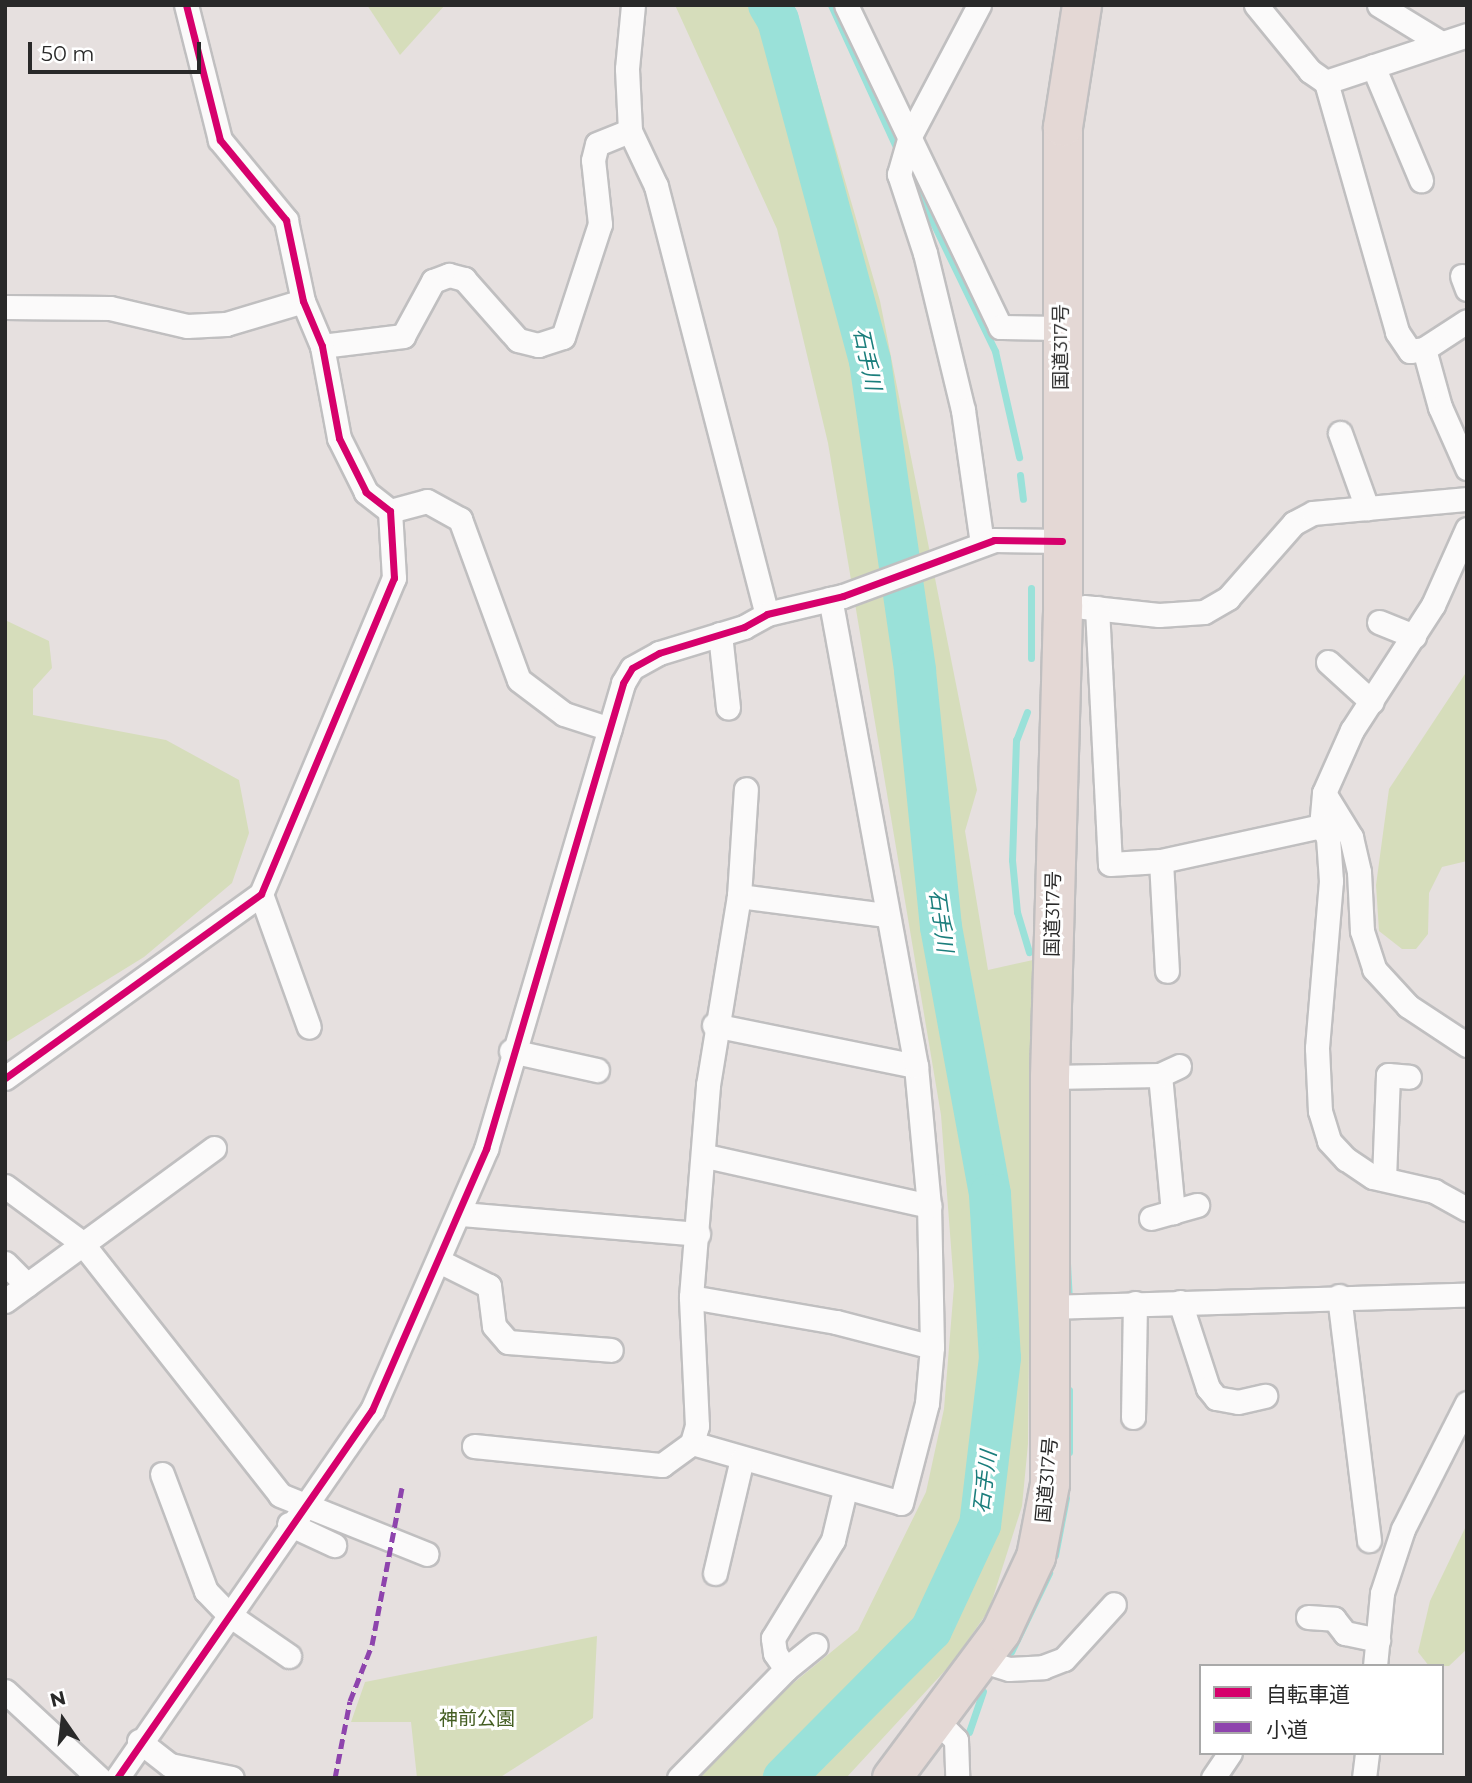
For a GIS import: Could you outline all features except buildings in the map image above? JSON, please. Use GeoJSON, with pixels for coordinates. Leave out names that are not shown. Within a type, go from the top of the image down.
{"type":"FeatureCollection","features":[{"type":"Feature","properties":{"kind":"highway","name":"国道317号"},"geometry":{"type":"LineString","coordinates":[[892,1778],[983,1661],[1023,1592],[1046,1522],[1052,1448],[1050,1077],[1080,606],[1062,541],[1060,328],[1063,127],[1082,5]]}},
{"type":"Feature","properties":{"kind":"street"},"geometry":{"type":"LineString","coordinates":[[5,1078],[261,894],[394,578],[390,511],[366,492],[351,469],[339,438],[322,346],[303,301],[286,220],[220,140],[186,5]]}},
{"type":"Feature","properties":{"kind":"street"},"geometry":{"type":"LineString","coordinates":[[633,5],[627,69],[630,131],[656,186],[767,614]]}},
{"type":"Feature","properties":{"kind":"street"},"geometry":{"type":"LineString","coordinates":[[846,5],[1000,327],[1060,328]]}},
{"type":"Feature","properties":{"kind":"street"},"geometry":{"type":"LineString","coordinates":[[979,5],[910,135],[901,188],[925,253],[957,384],[982,544]]}},
{"type":"Feature","properties":{"kind":"street"},"geometry":{"type":"LineString","coordinates":[[1255,5],[1310,71],[1326,82],[1397,332],[1410,351],[1424,349],[1467,321]]}},
{"type":"Feature","properties":{"kind":"street"},"geometry":{"type":"LineString","coordinates":[[1383,6],[1441,43]]}},
{"type":"Feature","properties":{"kind":"street"},"geometry":{"type":"LineString","coordinates":[[1326,82],[1467,35]]}},
{"type":"Feature","properties":{"kind":"street"},"geometry":{"type":"LineString","coordinates":[[1373,65],[1421,180]]}},
{"type":"Feature","properties":{"kind":"street"},"geometry":{"type":"LineString","coordinates":[[322,346],[403,336],[433,281],[449,275],[464,279],[518,340],[538,345],[563,337],[600,224],[593,160],[597,144],[630,131]]}},
{"type":"Feature","properties":{"kind":"street"},"geometry":{"type":"LineString","coordinates":[[5,307],[110,308],[187,326],[226,324],[303,301]]}},
{"type":"Feature","properties":{"kind":"street"},"geometry":{"type":"LineString","coordinates":[[1424,349],[1440,407],[1467,468]]}},
{"type":"Feature","properties":{"kind":"street"},"geometry":{"type":"LineString","coordinates":[[1340,433],[1367,508]]}},
{"type":"Feature","properties":{"kind":"street"},"geometry":{"type":"LineString","coordinates":[[1321,826],[1161,861],[1111,864],[1080,606],[1159,615],[1204,612],[1228,598],[1294,523],[1313,513],[1467,499]]}},
{"type":"Feature","properties":{"kind":"street"},"geometry":{"type":"LineString","coordinates":[[390,511],[427,501],[460,519],[519,680],[564,714],[610,729]]}},
{"type":"Feature","properties":{"kind":"street"},"geometry":{"type":"LineString","coordinates":[[1467,529],[1414,636],[1352,730],[1324,793],[1321,826],[1328,837],[1331,881],[1317,1048],[1320,1111],[1329,1141],[1346,1159],[1384,1180],[1434,1191],[1467,1209]]}},
{"type":"Feature","properties":{"kind":"street"},"geometry":{"type":"LineString","coordinates":[[117,1778],[139,1741],[289,1524],[372,1410],[461,1214],[486,1149],[511,1051],[610,729],[632,668],[659,653],[720,635],[767,614],[836,598],[982,544],[1062,541]]}},
{"type":"Feature","properties":{"kind":"street"},"geometry":{"type":"LineString","coordinates":[[692,1443],[893,1504],[906,1500],[932,1347],[929,1206],[916,1066],[885,915],[836,598]]}},
{"type":"Feature","properties":{"kind":"street"},"geometry":{"type":"LineString","coordinates":[[1379,622],[1414,636]]}},
{"type":"Feature","properties":{"kind":"street"},"geometry":{"type":"LineString","coordinates":[[720,635],[728,708]]}},
{"type":"Feature","properties":{"kind":"street"},"geometry":{"type":"LineString","coordinates":[[1328,662],[1372,702]]}},
{"type":"Feature","properties":{"kind":"street"},"geometry":{"type":"LineString","coordinates":[[474,1446],[662,1465],[692,1443],[697,1426],[691,1297],[706,1156],[714,1025],[739,896],[746,789]]}},
{"type":"Feature","properties":{"kind":"street"},"geometry":{"type":"LineString","coordinates":[[1324,793],[1351,837],[1359,872],[1362,931],[1374,969],[1408,1006],[1467,1045]]}},
{"type":"Feature","properties":{"kind":"street"},"geometry":{"type":"LineString","coordinates":[[1161,861],[1167,971]]}},
{"type":"Feature","properties":{"kind":"street"},"geometry":{"type":"LineString","coordinates":[[261,894],[271,909],[276,949],[290,969],[309,1027]]}},
{"type":"Feature","properties":{"kind":"street"},"geometry":{"type":"LineString","coordinates":[[739,896],[885,915]]}},
{"type":"Feature","properties":{"kind":"street"},"geometry":{"type":"LineString","coordinates":[[714,1025],[916,1066]]}},
{"type":"Feature","properties":{"kind":"street"},"geometry":{"type":"LineString","coordinates":[[511,1051],[597,1070]]}},
{"type":"Feature","properties":{"kind":"street"},"geometry":{"type":"LineString","coordinates":[[1050,1077],[1169,1070],[1162,1215],[1197,1205]]}},
{"type":"Feature","properties":{"kind":"street"},"geometry":{"type":"LineString","coordinates":[[1384,1180],[1388,1075],[1409,1077]]}},
{"type":"Feature","properties":{"kind":"street"},"geometry":{"type":"LineString","coordinates":[[5,1301],[214,1148]]}},
{"type":"Feature","properties":{"kind":"street"},"geometry":{"type":"LineString","coordinates":[[706,1156],[929,1206]]}},
{"type":"Feature","properties":{"kind":"street"},"geometry":{"type":"LineString","coordinates":[[5,1186],[82,1243],[280,1495],[428,1554]]}},
{"type":"Feature","properties":{"kind":"street"},"geometry":{"type":"LineString","coordinates":[[461,1214],[698,1234]]}},
{"type":"Feature","properties":{"kind":"street"},"geometry":{"type":"LineString","coordinates":[[439,1261],[489,1286],[494,1325],[508,1342],[611,1350]]}},
{"type":"Feature","properties":{"kind":"street"},"geometry":{"type":"LineString","coordinates":[[5,1263],[27,1285]]}},
{"type":"Feature","properties":{"kind":"street"},"geometry":{"type":"LineString","coordinates":[[1051,1307],[1339,1296],[1467,1295]]}},
{"type":"Feature","properties":{"kind":"street"},"geometry":{"type":"LineString","coordinates":[[1339,1296],[1368,1540]]}},
{"type":"Feature","properties":{"kind":"street"},"geometry":{"type":"LineString","coordinates":[[691,1297],[836,1322],[932,1347]]}},
{"type":"Feature","properties":{"kind":"street"},"geometry":{"type":"LineString","coordinates":[[1180,1302],[1208,1388],[1216,1398],[1238,1402],[1265,1396]]}},
{"type":"Feature","properties":{"kind":"street"},"geometry":{"type":"LineString","coordinates":[[1133,1417],[1135,1303]]}},
{"type":"Feature","properties":{"kind":"street"},"geometry":{"type":"LineString","coordinates":[[1375,1664],[1382,1593],[1403,1529],[1467,1403]]}},
{"type":"Feature","properties":{"kind":"street"},"geometry":{"type":"LineString","coordinates":[[715,1573],[742,1459]]}},
{"type":"Feature","properties":{"kind":"street"},"geometry":{"type":"LineString","coordinates":[[162,1474],[206,1591],[228,1614],[289,1656]]}},
{"type":"Feature","properties":{"kind":"street"},"geometry":{"type":"LineString","coordinates":[[786,1669],[773,1638],[833,1539],[845,1490]]}},
{"type":"Feature","properties":{"kind":"street"},"geometry":{"type":"LineString","coordinates":[[289,1524],[334,1545]]}},
{"type":"Feature","properties":{"kind":"street"},"geometry":{"type":"LineString","coordinates":[[983,1661],[1009,1669],[1043,1667],[1064,1659],[1114,1604]]}},
{"type":"Feature","properties":{"kind":"street"},"geometry":{"type":"LineString","coordinates":[[1308,1617],[1334,1619],[1345,1633],[1378,1640]]}},
{"type":"Feature","properties":{"kind":"street"},"geometry":{"type":"LineString","coordinates":[[679,1778],[786,1669],[817,1645]]}},
{"type":"Feature","properties":{"kind":"street"},"geometry":{"type":"LineString","coordinates":[[5,1691],[99,1778]]}},
{"type":"Feature","properties":{"kind":"street"},"geometry":{"type":"LineString","coordinates":[[938,1722],[956,1740],[957,1778]]}},
{"type":"Feature","properties":{"kind":"street"},"geometry":{"type":"LineString","coordinates":[[139,1741],[179,1773],[232,1778]]}},
{"type":"Feature","properties":{"kind":"street"},"geometry":{"type":"LineString","coordinates":[[1213,1778],[1229,1755]]}},
{"type":"Feature","properties":{"kind":"street"},"geometry":{"type":"LineString","coordinates":[[1364,1778],[1367,1755]]}},
{"type":"Feature","properties":{"kind":"green space"},"geometry":{"type":"Polygon","coordinates":[[[367,5],[445,5],[400,55],[367,5]]]}},
{"type":"Feature","properties":{"kind":"green space"},"geometry":{"type":"Polygon","coordinates":[[[675,5],[794,5],[880,301],[977,790],[965,831],[988,970],[1033,960],[1028,1444],[1022,1506],[989,1610],[952,1663],[846,1778],[697,1778],[774,1699],[858,1630],[926,1492],[944,1409],[954,1286],[941,1115],[828,443],[777,229],[675,5]]]}},
{"type":"Feature","properties":{"kind":"green space"},"geometry":{"type":"Polygon","coordinates":[[[5,620],[49,641],[52,668],[33,689],[33,715],[166,740],[239,780],[249,833],[232,883],[144,957],[5,1043],[5,620]]]}},
{"type":"Feature","properties":{"kind":"green space"},"geometry":{"type":"Polygon","coordinates":[[[1467,671],[1467,861],[1442,867],[1429,893],[1428,934],[1416,949],[1402,949],[1379,931],[1376,885],[1389,789],[1467,671]]]}},
{"type":"Feature","properties":{"kind":"green space"},"geometry":{"type":"Polygon","coordinates":[[[1467,1524],[1467,1649],[1449,1666],[1427,1664],[1418,1652],[1430,1601],[1467,1524]]]}},
{"type":"Feature","properties":{"kind":"green space","name":"神前公園"},"geometry":{"type":"Polygon","coordinates":[[[597,1636],[593,1718],[499,1778],[417,1778],[411,1722],[351,1722],[365,1682],[597,1636]]]}},
{"type":"Feature","properties":{"kind":"waterway","name":"石手川"},"geometry":{"type":"LineString","coordinates":[[769,5],[778,20],[870,361],[915,671],[941,927],[990,1195],[1000,1358],[980,1525],[931,1630],[784,1778]]}},
{"type":"Feature","properties":{"kind":"waterway"},"geometry":{"type":"LineString","coordinates":[[831,5],[897,149]]}},
{"type":"Feature","properties":{"kind":"waterway"},"geometry":{"type":"LineString","coordinates":[[909,173],[995,351],[1019,457]]}},
{"type":"Feature","properties":{"kind":"waterway"},"geometry":{"type":"LineString","coordinates":[[1020,475],[1023,499]]}},
{"type":"Feature","properties":{"kind":"waterway"},"geometry":{"type":"LineString","coordinates":[[1031,588],[1031,658]]}},
{"type":"Feature","properties":{"kind":"waterway"},"geometry":{"type":"LineString","coordinates":[[1027,712],[1016,740],[1012,860],[1017,912],[1029,952]]}},
{"type":"Feature","properties":{"kind":"waterway"},"geometry":{"type":"LineString","coordinates":[[1067,1263],[1069,1296]]}},
{"type":"Feature","properties":{"kind":"waterway"},"geometry":{"type":"LineString","coordinates":[[1069,1390],[1069,1452]]}},
{"type":"Feature","properties":{"kind":"waterway"},"geometry":{"type":"LineString","coordinates":[[1055,1555],[1066,1498]]}},
{"type":"Feature","properties":{"kind":"waterway"},"geometry":{"type":"LineString","coordinates":[[1011,1652],[1049,1573]]}},
{"type":"Feature","properties":{"kind":"waterway"},"geometry":{"type":"LineString","coordinates":[[969,1732],[983,1691]]}},
{"type":"Feature","properties":{"kind":"marked path"},"geometry":{"type":"LineString","coordinates":[[335,1778],[350,1701],[372,1645],[402,1488]]}},
{"type":"Feature","properties":{"kind":"cycle path"},"geometry":{"type":"LineString","coordinates":[[5,1078],[261,894],[394,578],[390,511],[366,492],[339,438],[322,346],[303,301],[286,220],[220,140],[186,5]]}},
{"type":"Feature","properties":{"kind":"cycle path"},"geometry":{"type":"LineString","coordinates":[[117,1778],[372,1410],[486,1149],[623,683],[632,668],[659,653],[744,627],[767,614],[843,596],[994,540],[1062,541]]}}]}
